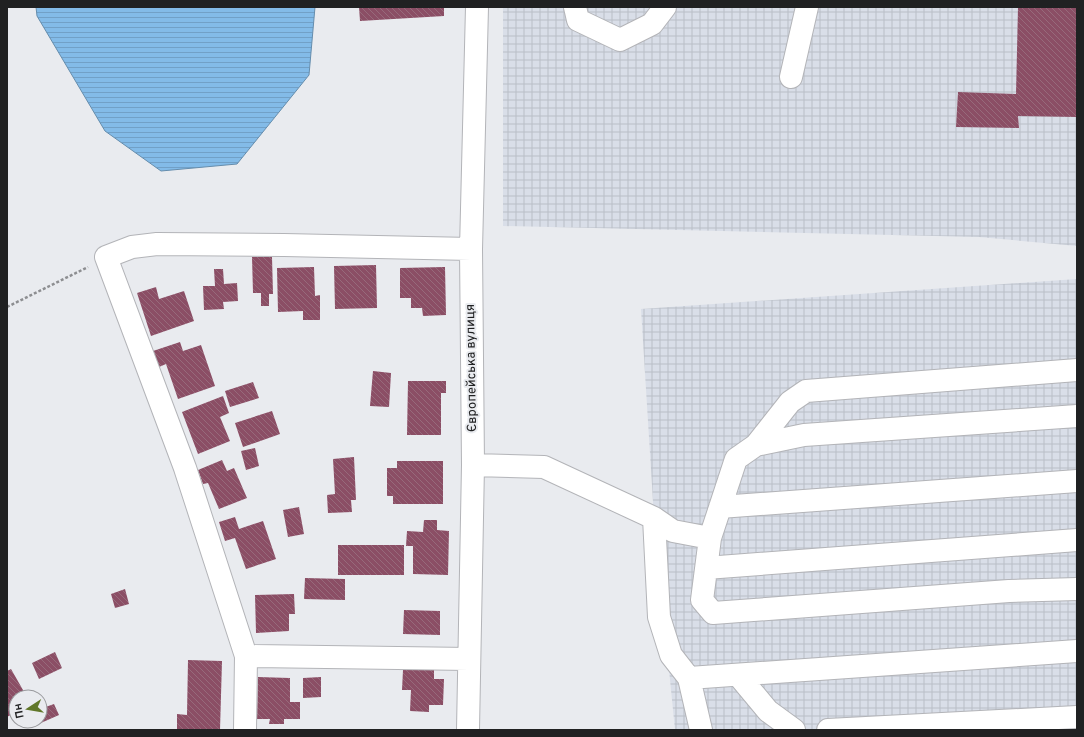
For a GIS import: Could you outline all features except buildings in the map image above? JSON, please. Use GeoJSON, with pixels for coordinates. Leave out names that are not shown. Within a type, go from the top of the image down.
{"type":"FeatureCollection","features":[{"type":"Feature","properties":{"kind":"street","name":"Європейська вулиця"},"geometry":{"type":"LineString","coordinates":[[468,730],[473,465],[471,249],[477,7]]}},
{"type":"Feature","properties":{"kind":"street"},"geometry":{"type":"LineString","coordinates":[[575,7],[578,20],[620,40],[652,24],[665,7]]}},
{"type":"Feature","properties":{"kind":"street"},"geometry":{"type":"LineString","coordinates":[[791,77],[807,7]]}},
{"type":"Feature","properties":{"kind":"street"},"geometry":{"type":"LineString","coordinates":[[245,730],[246,656],[185,468],[106,258],[132,246],[157,244],[471,249]]}},
{"type":"Feature","properties":{"kind":"street"},"geometry":{"type":"LineString","coordinates":[[1077,370],[806,391],[790,402],[756,445],[736,459],[710,538],[702,600],[713,613],[1009,591],[1077,589]]}},
{"type":"Feature","properties":{"kind":"street"},"geometry":{"type":"LineString","coordinates":[[756,445],[804,435],[1077,416]]}},
{"type":"Feature","properties":{"kind":"street"},"geometry":{"type":"LineString","coordinates":[[473,465],[544,467],[625,506],[654,518],[673,531],[710,538]]}},
{"type":"Feature","properties":{"kind":"street"},"geometry":{"type":"LineString","coordinates":[[720,507],[1077,481]]}},
{"type":"Feature","properties":{"kind":"street"},"geometry":{"type":"LineString","coordinates":[[654,518],[659,617],[671,654],[689,678],[701,730]]}},
{"type":"Feature","properties":{"kind":"street"},"geometry":{"type":"LineString","coordinates":[[706,568],[1077,540]]}},
{"type":"Feature","properties":{"kind":"street"},"geometry":{"type":"LineString","coordinates":[[689,678],[1077,651]]}},
{"type":"Feature","properties":{"kind":"street"},"geometry":{"type":"LineString","coordinates":[[246,656],[469,659]]}},
{"type":"Feature","properties":{"kind":"street"},"geometry":{"type":"LineString","coordinates":[[738,675],[768,711],[794,730]]}},
{"type":"Feature","properties":{"kind":"street"},"geometry":{"type":"LineString","coordinates":[[828,730],[1077,717]]}},
{"type":"Feature","properties":{"kind":"path"},"geometry":{"type":"LineString","coordinates":[[7,307],[106,258]]}},
{"type":"Feature","properties":{"kind":"shaded area"},"geometry":{"type":"Polygon","coordinates":[[[503,7],[1077,7],[1077,246],[979,237],[503,226],[503,7]]]}},
{"type":"Feature","properties":{"kind":"shaded area"},"geometry":{"type":"Polygon","coordinates":[[[1077,279],[1077,730],[675,730],[654,518],[641,309],[1077,279]]]}},
{"type":"Feature","properties":{"kind":"water"},"geometry":{"type":"Polygon","coordinates":[[[36,7],[315,7],[309,75],[237,164],[161,171],[105,131],[37,16],[36,7]]]}}]}
